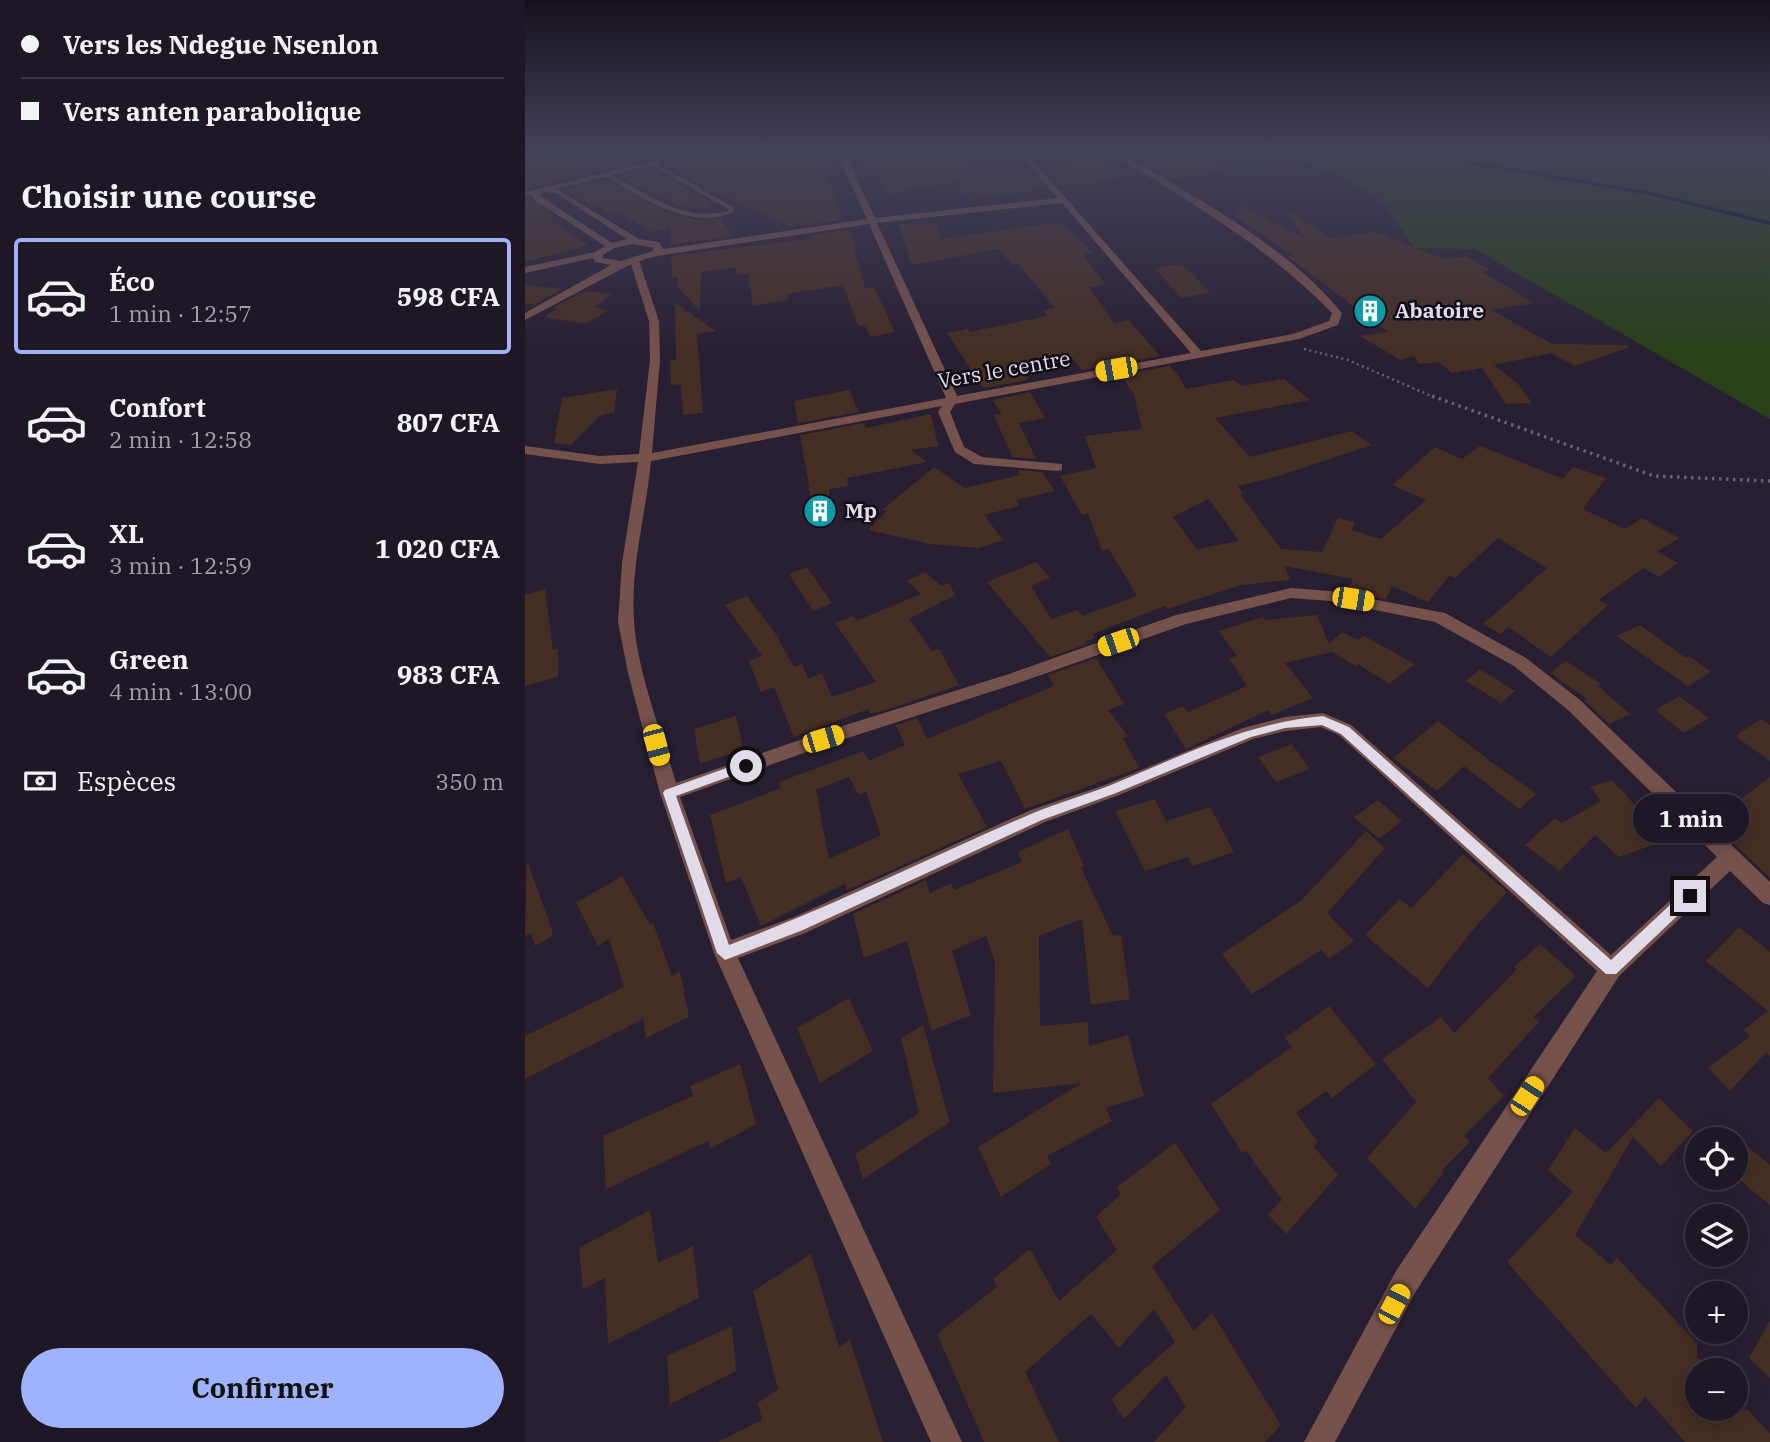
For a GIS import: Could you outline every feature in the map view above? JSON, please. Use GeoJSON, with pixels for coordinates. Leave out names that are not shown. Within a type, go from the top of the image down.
{"type":"FeatureCollection","features":[{"type":"Feature","properties":{"kind":"street"},"geometry":{"type":"LineString","coordinates":[[567,217],[631,256]]}},
{"type":"Feature","properties":{"kind":"street"},"geometry":{"type":"LineString","coordinates":[[588,217],[631,256],[654,321],[655,360],[645,458],[629,563],[626,622],[636,673],[669,793],[725,953],[947,1442]]}},
{"type":"Feature","properties":{"kind":"street"},"geometry":{"type":"LineString","coordinates":[[870,217],[952,399],[944,412],[959,449],[979,461],[1057,467]]}},
{"type":"Feature","properties":{"kind":"street"},"geometry":{"type":"LineString","coordinates":[[525,270],[598,257],[656,253],[902,217]]}},
{"type":"Feature","properties":{"kind":"street"},"geometry":{"type":"LineString","coordinates":[[1080,217],[1198,354]]}},
{"type":"Feature","properties":{"kind":"street","name":"Vers le centre"},"geometry":{"type":"LineString","coordinates":[[525,450],[600,460],[645,458],[1269,341],[1334,323],[1336,313],[1307,282],[1223,217]]}},
{"type":"Feature","properties":{"kind":"street"},"geometry":{"type":"LineString","coordinates":[[525,317],[582,282],[656,244],[659,248],[656,253]]}},
{"type":"Feature","properties":{"kind":"street"},"geometry":{"type":"LineString","coordinates":[[582,282],[593,271],[598,257],[611,246]]}},
{"type":"Feature","properties":{"kind":"street"},"geometry":{"type":"LineString","coordinates":[[669,793],[823,739],[1015,678],[1182,619],[1291,593],[1364,601],[1439,617],[1520,662],[1574,705],[1729,859],[1770,895]]}},
{"type":"Feature","properties":{"kind":"street"},"geometry":{"type":"LineString","coordinates":[[725,953],[798,926],[1038,816],[1112,790],[1249,733],[1285,724],[1323,720],[1345,730],[1611,969]]}},
{"type":"Feature","properties":{"kind":"street"},"geometry":{"type":"LineString","coordinates":[[1319,1442],[1406,1281],[1611,969],[1729,859]]}},
{"type":"Feature","properties":{"kind":"path"},"geometry":{"type":"LineString","coordinates":[[1269,341],[1348,360],[1457,407],[1654,476],[1770,481]]}},
{"type":"Feature","properties":{"kind":"green space"},"geometry":{"type":"Polygon","coordinates":[[[1393,217],[1770,217],[1770,419],[1475,249],[1414,248],[1393,217]]]}},
{"type":"Feature","properties":{"kind":"building"},"geometry":{"type":"Polygon","coordinates":[[[525,217],[555,217],[548,219],[588,245],[525,262],[525,217]]]}},
{"type":"Feature","properties":{"kind":"building"},"geometry":{"type":"Polygon","coordinates":[[[627,217],[721,219],[733,236],[671,245],[670,227],[652,232],[627,217]]]}},
{"type":"Feature","properties":{"kind":"building"},"geometry":{"type":"Polygon","coordinates":[[[770,217],[842,217],[843,220],[792,227],[770,217]]]}},
{"type":"Feature","properties":{"kind":"building"},"geometry":{"type":"Polygon","coordinates":[[[1236,217],[1264,217],[1305,239],[1290,217],[1297,217],[1331,238],[1376,232],[1443,259],[1467,256],[1490,270],[1483,272],[1534,303],[1492,310],[1552,344],[1628,345],[1628,348],[1575,366],[1551,353],[1494,365],[1519,385],[1532,403],[1506,404],[1482,368],[1452,373],[1439,362],[1419,364],[1414,356],[1400,360],[1360,336],[1388,332],[1288,257],[1294,256],[1236,217]]]}},
{"type":"Feature","properties":{"kind":"building"},"geometry":{"type":"Polygon","coordinates":[[[1061,222],[1093,253],[1083,255],[1106,285],[1089,287],[1114,323],[1129,320],[1160,356],[1082,370],[1072,358],[1021,368],[1029,378],[1024,381],[983,388],[947,333],[968,329],[970,332],[1047,316],[1043,310],[1055,308],[1018,264],[1012,265],[999,249],[912,265],[898,224],[938,223],[940,239],[1061,222]]]}},
{"type":"Feature","properties":{"kind":"building"},"geometry":{"type":"Polygon","coordinates":[[[848,230],[857,246],[854,247],[865,288],[874,287],[895,332],[871,337],[864,325],[858,326],[843,285],[787,294],[788,300],[753,306],[748,274],[736,275],[736,267],[701,272],[700,311],[677,286],[677,276],[672,279],[671,256],[816,238],[811,235],[848,230]]]}},
{"type":"Feature","properties":{"kind":"building"},"geometry":{"type":"Polygon","coordinates":[[[1181,264],[1210,293],[1181,298],[1155,268],[1181,264]]]}},
{"type":"Feature","properties":{"kind":"building"},"geometry":{"type":"Polygon","coordinates":[[[525,285],[563,289],[534,305],[525,303],[525,285]]]}},
{"type":"Feature","properties":{"kind":"building"},"geometry":{"type":"Polygon","coordinates":[[[585,291],[612,294],[595,307],[609,310],[585,324],[544,317],[557,309],[552,308],[585,291]]]}},
{"type":"Feature","properties":{"kind":"building"},"geometry":{"type":"Polygon","coordinates":[[[675,303],[716,331],[697,334],[703,413],[683,415],[681,384],[671,385],[670,361],[676,360],[675,303]]]}},
{"type":"Feature","properties":{"kind":"building"},"geometry":{"type":"Polygon","coordinates":[[[1169,366],[1177,373],[1186,389],[1234,380],[1241,386],[1284,379],[1310,400],[1215,418],[1250,457],[1352,431],[1372,445],[1279,476],[1238,486],[1243,494],[1240,494],[1281,549],[1322,552],[1338,518],[1355,522],[1352,530],[1381,539],[1426,500],[1392,485],[1435,447],[1462,459],[1480,446],[1563,479],[1573,467],[1606,478],[1583,509],[1625,529],[1642,518],[1679,538],[1657,552],[1678,563],[1659,577],[1644,568],[1598,600],[1608,605],[1551,657],[1508,627],[1501,634],[1483,624],[1547,568],[1498,538],[1455,578],[1450,575],[1428,602],[1392,586],[1386,599],[1379,598],[1348,588],[1353,579],[1285,566],[1290,580],[1241,585],[1168,609],[1165,606],[1093,634],[1096,638],[1086,641],[1087,644],[1050,657],[987,582],[1036,562],[1050,578],[1031,586],[1051,619],[1078,610],[1082,616],[1137,596],[1109,549],[1102,551],[1088,513],[1082,515],[1060,476],[1096,468],[1085,436],[1142,429],[1134,395],[1121,375],[1169,366]],[[1209,499],[1173,517],[1197,549],[1239,541],[1209,499]]]}},
{"type":"Feature","properties":{"kind":"building"},"geometry":{"type":"Polygon","coordinates":[[[617,389],[614,413],[601,415],[571,445],[554,443],[562,398],[617,389]]]}},
{"type":"Feature","properties":{"kind":"building"},"geometry":{"type":"Polygon","coordinates":[[[849,390],[859,412],[798,423],[794,401],[849,390]]]}},
{"type":"Feature","properties":{"kind":"building"},"geometry":{"type":"Polygon","coordinates":[[[1030,392],[1045,418],[1019,423],[1036,459],[1012,457],[994,415],[1002,414],[992,400],[1030,392]]]}},
{"type":"Feature","properties":{"kind":"building"},"geometry":{"type":"Polygon","coordinates":[[[931,414],[938,446],[910,450],[927,462],[847,478],[848,486],[829,489],[831,524],[811,527],[809,485],[800,435],[864,423],[866,428],[931,414]]]}},
{"type":"Feature","properties":{"kind":"building"},"geometry":{"type":"Polygon","coordinates":[[[934,467],[965,488],[1020,475],[1018,470],[1042,472],[1055,491],[1016,500],[1019,506],[984,515],[1003,540],[979,548],[930,544],[868,530],[887,511],[882,510],[934,467]]]}},
{"type":"Feature","properties":{"kind":"building"},"geometry":{"type":"Polygon","coordinates":[[[807,567],[832,603],[813,611],[789,574],[807,567]]]}},
{"type":"Feature","properties":{"kind":"building"},"geometry":{"type":"Polygon","coordinates":[[[925,572],[941,586],[949,583],[955,595],[909,619],[932,651],[939,649],[959,685],[871,714],[869,709],[794,737],[774,687],[761,692],[749,661],[762,656],[725,605],[747,596],[775,633],[794,667],[802,664],[808,679],[822,673],[832,697],[876,682],[835,623],[853,616],[856,621],[921,594],[907,581],[925,572]]]}},
{"type":"Feature","properties":{"kind":"building"},"geometry":{"type":"Polygon","coordinates":[[[545,589],[553,650],[558,648],[558,677],[525,686],[525,595],[545,589]]]}},
{"type":"Feature","properties":{"kind":"building"},"geometry":{"type":"Polygon","coordinates":[[[1317,615],[1329,644],[1342,632],[1358,640],[1364,636],[1415,664],[1389,684],[1358,664],[1356,666],[1332,652],[1285,663],[1313,698],[1271,715],[1268,710],[1186,749],[1164,714],[1183,706],[1188,712],[1247,686],[1229,658],[1237,656],[1219,631],[1263,617],[1264,620],[1317,615]]]}},
{"type":"Feature","properties":{"kind":"building"},"geometry":{"type":"Polygon","coordinates":[[[1640,625],[1686,658],[1689,656],[1711,672],[1688,686],[1616,636],[1640,625]]]}},
{"type":"Feature","properties":{"kind":"building"},"geometry":{"type":"Polygon","coordinates":[[[1096,658],[1124,704],[1108,710],[1128,736],[1123,738],[1139,768],[1025,809],[1001,761],[958,774],[987,827],[847,890],[845,884],[761,926],[741,877],[726,883],[710,815],[781,788],[779,782],[863,751],[869,761],[905,745],[896,725],[917,718],[927,739],[1054,686],[1048,675],[1096,658]],[[849,777],[816,790],[829,859],[881,835],[866,792],[859,795],[849,777]]]}},
{"type":"Feature","properties":{"kind":"building"},"geometry":{"type":"Polygon","coordinates":[[[1566,661],[1601,684],[1598,686],[1630,714],[1609,724],[1584,700],[1587,699],[1550,673],[1566,661]]]}},
{"type":"Feature","properties":{"kind":"building"},"geometry":{"type":"Polygon","coordinates":[[[1480,669],[1515,691],[1501,703],[1466,681],[1480,669]]]}},
{"type":"Feature","properties":{"kind":"building"},"geometry":{"type":"Polygon","coordinates":[[[1679,696],[1709,718],[1684,733],[1655,710],[1679,696]]]}},
{"type":"Feature","properties":{"kind":"building"},"geometry":{"type":"Polygon","coordinates":[[[736,716],[743,749],[700,764],[694,729],[736,716]]]}},
{"type":"Feature","properties":{"kind":"building"},"geometry":{"type":"Polygon","coordinates":[[[1761,719],[1770,725],[1770,761],[1735,736],[1761,719]]]}},
{"type":"Feature","properties":{"kind":"building"},"geometry":{"type":"Polygon","coordinates":[[[1438,721],[1537,794],[1519,809],[1464,766],[1437,791],[1393,758],[1438,721]]]}},
{"type":"Feature","properties":{"kind":"building"},"geometry":{"type":"Polygon","coordinates":[[[1292,744],[1310,769],[1276,782],[1258,757],[1292,744]]]}},
{"type":"Feature","properties":{"kind":"building"},"geometry":{"type":"Polygon","coordinates":[[[1770,777],[1770,878],[1728,838],[1743,831],[1721,814],[1770,777]]]}},
{"type":"Feature","properties":{"kind":"building"},"geometry":{"type":"Polygon","coordinates":[[[1612,780],[1666,840],[1619,857],[1595,835],[1559,871],[1525,845],[1555,818],[1562,823],[1601,801],[1590,787],[1612,780]]]}},
{"type":"Feature","properties":{"kind":"building"},"geometry":{"type":"Polygon","coordinates":[[[1155,799],[1166,821],[1210,807],[1234,852],[1193,866],[1188,857],[1145,871],[1115,811],[1155,799]]]}},
{"type":"Feature","properties":{"kind":"building"},"geometry":{"type":"Polygon","coordinates":[[[1378,800],[1402,821],[1379,839],[1354,817],[1378,800]]]}},
{"type":"Feature","properties":{"kind":"building"},"geometry":{"type":"Polygon","coordinates":[[[1068,829],[1084,866],[1081,868],[1113,936],[1121,935],[1130,999],[1091,1005],[1082,919],[1039,936],[1040,1026],[1088,1022],[1089,1046],[1128,1035],[1144,1096],[1106,1108],[1112,1121],[1047,1156],[1051,1164],[1001,1197],[978,1147],[1082,1083],[993,1093],[995,962],[986,936],[952,951],[971,1015],[931,1031],[907,941],[864,958],[853,914],[926,880],[930,893],[951,883],[954,890],[1022,862],[1018,852],[1068,829]]]}},
{"type":"Feature","properties":{"kind":"building"},"geometry":{"type":"Polygon","coordinates":[[[1366,831],[1385,848],[1327,913],[1354,941],[1329,959],[1321,950],[1252,994],[1222,954],[1302,900],[1366,831]]]}},
{"type":"Feature","properties":{"kind":"building"},"geometry":{"type":"Polygon","coordinates":[[[1463,854],[1507,892],[1470,933],[1428,988],[1365,935],[1400,899],[1411,908],[1463,854]]]}},
{"type":"Feature","properties":{"kind":"building"},"geometry":{"type":"Polygon","coordinates":[[[527,861],[552,929],[552,936],[535,946],[531,933],[525,936],[527,861]]]}},
{"type":"Feature","properties":{"kind":"building"},"geometry":{"type":"Polygon","coordinates":[[[622,876],[650,925],[653,923],[672,976],[680,972],[689,1017],[646,1038],[643,1019],[525,1079],[525,1036],[624,987],[609,939],[598,946],[576,903],[622,876]]]}},
{"type":"Feature","properties":{"kind":"building"},"geometry":{"type":"Polygon","coordinates":[[[1739,927],[1770,952],[1770,1056],[1766,1052],[1730,1091],[1708,1068],[1750,1036],[1743,1030],[1768,1011],[1706,961],[1739,927]]]}},
{"type":"Feature","properties":{"kind":"building"},"geometry":{"type":"Polygon","coordinates":[[[1540,944],[1576,976],[1533,1017],[1539,1022],[1488,1078],[1504,1096],[1464,1136],[1470,1142],[1442,1170],[1444,1172],[1415,1209],[1367,1158],[1416,1102],[1382,1059],[1441,1017],[1454,1033],[1517,969],[1514,967],[1540,944]]]}},
{"type":"Feature","properties":{"kind":"building"},"geometry":{"type":"Polygon","coordinates":[[[849,998],[873,1051],[820,1083],[797,1028],[849,998]]]}},
{"type":"Feature","properties":{"kind":"building"},"geometry":{"type":"Polygon","coordinates":[[[1329,1006],[1376,1064],[1332,1098],[1326,1091],[1296,1113],[1318,1142],[1313,1146],[1338,1175],[1286,1234],[1268,1214],[1282,1200],[1246,1151],[1242,1153],[1211,1104],[1292,1047],[1285,1038],[1329,1006]]]}},
{"type":"Feature","properties":{"kind":"building"},"geometry":{"type":"Polygon","coordinates":[[[923,1025],[950,1122],[863,1179],[855,1154],[919,1113],[901,1038],[923,1025]]]}},
{"type":"Feature","properties":{"kind":"building"},"geometry":{"type":"Polygon","coordinates":[[[740,1064],[756,1124],[710,1149],[708,1141],[606,1189],[603,1136],[693,1096],[690,1086],[740,1064]]]}},
{"type":"Feature","properties":{"kind":"building"},"geometry":{"type":"Polygon","coordinates":[[[1659,1098],[1689,1127],[1685,1127],[1685,1140],[1661,1166],[1633,1137],[1575,1235],[1611,1265],[1617,1258],[1685,1330],[1685,1344],[1697,1344],[1698,1358],[1685,1358],[1685,1421],[1748,1421],[1748,1410],[1770,1433],[1770,1442],[1685,1442],[1645,1397],[1636,1408],[1507,1262],[1573,1192],[1548,1170],[1575,1128],[1606,1153],[1659,1098]]]}},
{"type":"Feature","properties":{"kind":"building"},"geometry":{"type":"Polygon","coordinates":[[[1175,1143],[1220,1210],[1152,1266],[1194,1331],[1212,1313],[1281,1425],[1265,1442],[1154,1442],[1186,1407],[1166,1375],[1124,1419],[1111,1399],[1175,1342],[1154,1309],[1119,1348],[1091,1314],[1025,1372],[1059,1442],[984,1442],[937,1334],[997,1287],[993,1279],[1030,1249],[1059,1301],[1117,1250],[1096,1217],[1121,1194],[1117,1187],[1175,1143]]]}},
{"type":"Feature","properties":{"kind":"building"},"geometry":{"type":"Polygon","coordinates":[[[1748,1147],[1770,1165],[1770,1205],[1748,1187],[1748,1147]]]}},
{"type":"Feature","properties":{"kind":"building"},"geometry":{"type":"Polygon","coordinates":[[[650,1210],[658,1263],[693,1246],[699,1298],[608,1344],[605,1278],[583,1289],[579,1248],[650,1210]]]}},
{"type":"Feature","properties":{"kind":"building"},"geometry":{"type":"Polygon","coordinates":[[[811,1254],[839,1347],[850,1340],[883,1442],[718,1442],[762,1420],[758,1403],[778,1389],[753,1291],[811,1254]]]}},
{"type":"Feature","properties":{"kind":"building"},"geometry":{"type":"Polygon","coordinates":[[[1770,1321],[1770,1378],[1749,1358],[1770,1321]]]}},
{"type":"Feature","properties":{"kind":"building"},"geometry":{"type":"Polygon","coordinates":[[[732,1326],[736,1371],[670,1404],[667,1356],[732,1326]]]}},
{"type":"Feature","properties":{"kind":"waterway"},"geometry":{"type":"LineString","coordinates":[[1747,217],[1770,223]]}},
{"type":"Feature","properties":{"kind":"place","name":"Abatoire"},"geometry":{"type":"Point","coordinates":[1370,311]}},
{"type":"Feature","properties":{"kind":"place","name":"Mp"},"geometry":{"type":"Point","coordinates":[820,511]}},
{"type":"Feature","properties":{"kind":"route"},"geometry":{"type":"LineString","coordinates":[[746,766],[669,793],[725,953],[798,926],[1038,816],[1112,790],[1249,733],[1285,724],[1323,720],[1345,730],[1611,969],[1690,896]]}}]}
